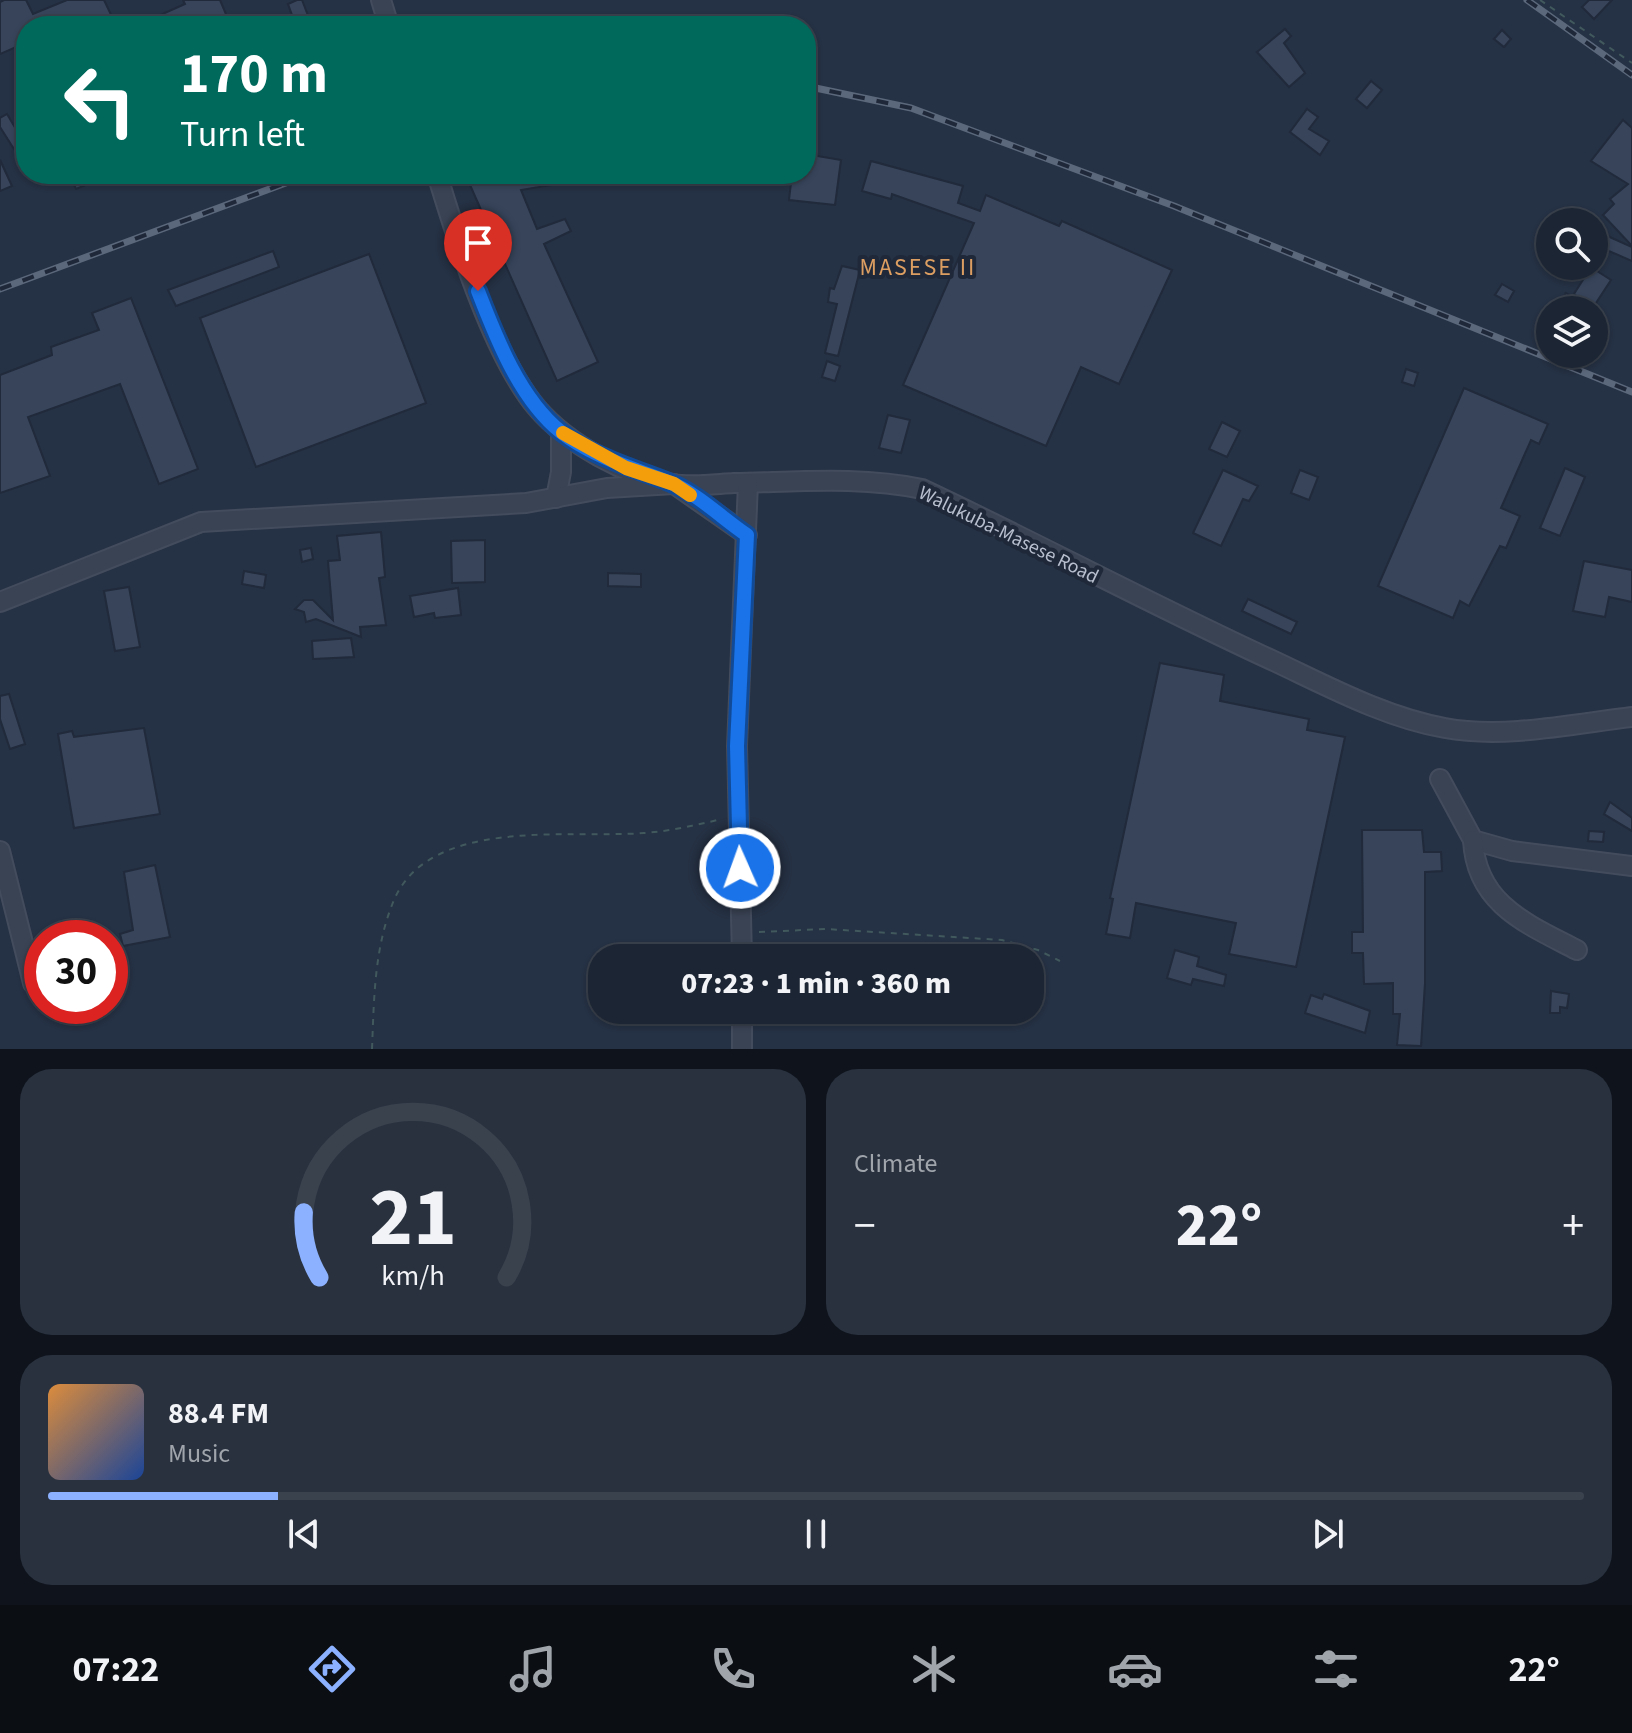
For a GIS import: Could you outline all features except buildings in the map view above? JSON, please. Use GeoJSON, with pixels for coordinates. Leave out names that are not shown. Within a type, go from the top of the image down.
{"type":"FeatureCollection","features":[{"type":"Feature","properties":{"kind":"street","name":"Walukuba-Masese Road"},"geometry":{"type":"LineString","coordinates":[[441,184],[486,313],[519,380],[536,406],[561,432],[626,468],[674,484],[841,480],[888,482],[922,489],[1177,617],[1331,687],[1431,724],[1472,731],[1632,717]]}},
{"type":"Feature","properties":{"kind":"street"},"geometry":{"type":"LineString","coordinates":[[556,498],[561,472],[561,432]]}},
{"type":"Feature","properties":{"kind":"street"},"geometry":{"type":"LineString","coordinates":[[742,944],[737,746],[748,483]]}},
{"type":"Feature","properties":{"kind":"street"},"geometry":{"type":"LineString","coordinates":[[0,602],[201,522],[526,503],[607,488],[674,484],[747,535]]}},
{"type":"Feature","properties":{"kind":"street"},"geometry":{"type":"LineString","coordinates":[[1440,779],[1473,840],[1474,863],[1495,898],[1521,921],[1577,950]]}},
{"type":"Feature","properties":{"kind":"street"},"geometry":{"type":"LineString","coordinates":[[1473,840],[1512,851],[1632,866]]}},
{"type":"Feature","properties":{"kind":"street"},"geometry":{"type":"LineString","coordinates":[[0,851],[5,884],[24,951]]}},
{"type":"Feature","properties":{"kind":"street"},"geometry":{"type":"LineString","coordinates":[[742,1024],[742,1049]]}},
{"type":"Feature","properties":{"kind":"path"},"geometry":{"type":"LineString","coordinates":[[1540,0],[1632,63]]}},
{"type":"Feature","properties":{"kind":"path"},"geometry":{"type":"LineString","coordinates":[[372,1049],[377,962],[392,903],[408,879],[433,857],[457,845],[583,833],[643,833],[739,815]]}},
{"type":"Feature","properties":{"kind":"path"},"geometry":{"type":"LineString","coordinates":[[742,933],[826,929],[1002,940],[1038,950],[1060,961]]}},
{"type":"Feature","properties":{"kind":"railway"},"geometry":{"type":"LineString","coordinates":[[1527,0],[1632,75]]}},
{"type":"Feature","properties":{"kind":"railway"},"geometry":{"type":"LineString","coordinates":[[816,88],[911,108],[1174,206],[1632,392]]}},
{"type":"Feature","properties":{"kind":"railway"},"geometry":{"type":"LineString","coordinates":[[0,289],[283,184]]}},
{"type":"Feature","properties":{"kind":"slow traffic"},"geometry":{"type":"LineString","coordinates":[[563,433],[593,452],[626,468],[674,484],[690,495]]}},
{"type":"Feature","properties":{"kind":"district","name":"MASESE II"},"geometry":{"type":"Point","coordinates":[918,267]}},
{"type":"Feature","properties":{"kind":"route"},"geometry":{"type":"LineString","coordinates":[[478,291],[519,380],[536,406],[561,432],[626,468],[674,484],[747,535],[737,746],[740,868]]}}]}
